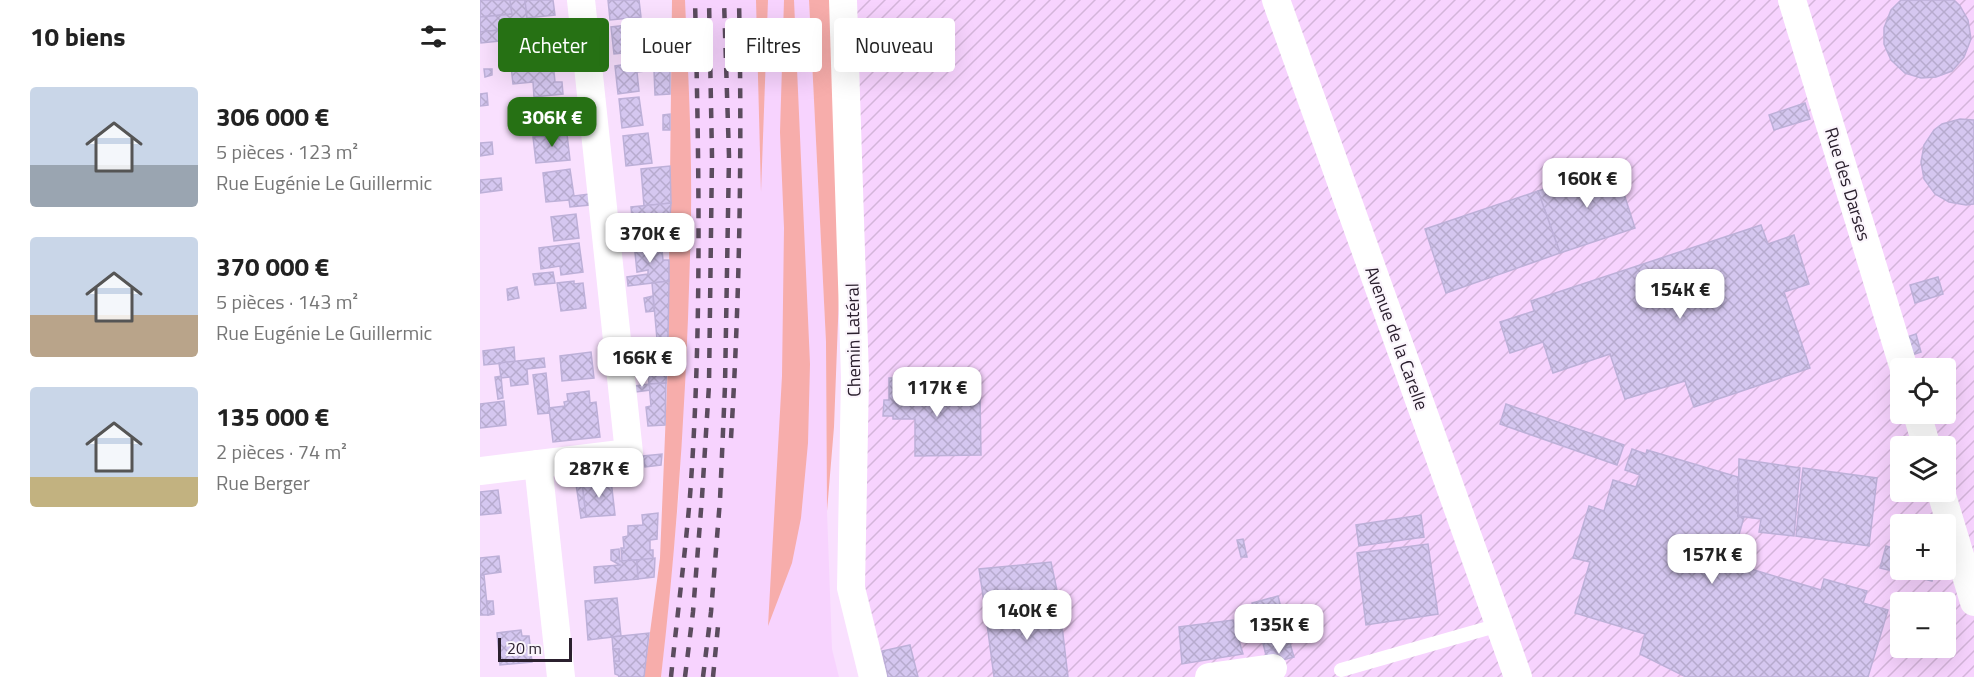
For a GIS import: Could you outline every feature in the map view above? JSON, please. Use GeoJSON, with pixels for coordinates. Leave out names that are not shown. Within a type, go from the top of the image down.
{"type":"FeatureCollection","features":[{"type":"Feature","properties":{"kind":"street"},"geometry":{"type":"LineString","coordinates":[[480,471],[629,453],[581,0]]}},
{"type":"Feature","properties":{"kind":"street","name":"Chemin Latéral"},"geometry":{"type":"LineString","coordinates":[[843,0],[855,377],[851,588],[873,677]]}},
{"type":"Feature","properties":{"kind":"street","name":"Avenue de la Carelle"},"geometry":{"type":"LineString","coordinates":[[1276,0],[1518,677]]}},
{"type":"Feature","properties":{"kind":"street","name":"Rue des Darses"},"geometry":{"type":"LineString","coordinates":[[1792,0],[1901,358]]}},
{"type":"Feature","properties":{"kind":"street"},"geometry":{"type":"LineString","coordinates":[[538,464],[561,677]]}},
{"type":"Feature","properties":{"kind":"street"},"geometry":{"type":"LineString","coordinates":[[1944,502],[1974,602]]}},
{"type":"Feature","properties":{"kind":"street"},"geometry":{"type":"LineString","coordinates":[[1209,677],[1273,668]]}},
{"type":"Feature","properties":{"kind":"lane"},"geometry":{"type":"LineString","coordinates":[[1341,670],[1499,624]]}},
{"type":"Feature","properties":{"kind":"shaded area"},"geometry":{"type":"Polygon","coordinates":[[[672,0],[685,0],[686,18],[672,18],[672,0]]]}},
{"type":"Feature","properties":{"kind":"shaded area"},"geometry":{"type":"Polygon","coordinates":[[[685,0],[809,0],[810,18],[725,18],[725,72],[813,72],[826,342],[827,511],[832,649],[839,677],[661,677],[679,495],[691,213],[687,72],[713,72],[713,18],[686,18],[685,0]]]}},
{"type":"Feature","properties":{"kind":"shaded area"},"geometry":{"type":"Polygon","coordinates":[[[756,0],[768,0],[767,18],[756,18],[756,0]]]}},
{"type":"Feature","properties":{"kind":"shaded area"},"geometry":{"type":"Polygon","coordinates":[[[784,0],[794,0],[795,18],[783,18],[784,0]]]}},
{"type":"Feature","properties":{"kind":"shaded area"},"geometry":{"type":"Polygon","coordinates":[[[809,0],[830,0],[840,268],[834,427],[827,511],[826,342],[813,72],[822,72],[822,18],[810,18],[809,0]]]}},
{"type":"Feature","properties":{"kind":"shaded area"},"geometry":{"type":"Polygon","coordinates":[[[856,0],[1974,0],[1974,677],[880,677],[865,613],[857,72],[955,72],[955,18],[856,18],[856,0]]]}},
{"type":"Feature","properties":{"kind":"shaded area"},"geometry":{"type":"Polygon","coordinates":[[[671,72],[688,72],[690,272],[678,503],[661,677],[644,677],[660,558],[668,362],[671,72]]]}},
{"type":"Feature","properties":{"kind":"shaded area"},"geometry":{"type":"Polygon","coordinates":[[[758,72],[765,72],[761,192],[758,72]]]}},
{"type":"Feature","properties":{"kind":"shaded area"},"geometry":{"type":"Polygon","coordinates":[[[782,72],[797,72],[810,364],[808,443],[801,518],[792,563],[768,626],[782,376],[784,228],[780,132],[782,72]]]}},
{"type":"Feature","properties":{"kind":"building"},"geometry":{"type":"Polygon","coordinates":[[[480,0],[510,0],[512,14],[480,17],[480,0]]]}},
{"type":"Feature","properties":{"kind":"building"},"geometry":{"type":"Polygon","coordinates":[[[510,0],[525,0],[527,18],[498,18],[498,30],[480,32],[480,17],[512,14],[510,0]]]}},
{"type":"Feature","properties":{"kind":"building"},"geometry":{"type":"Polygon","coordinates":[[[525,0],[553,0],[555,15],[527,18],[525,0]]]}},
{"type":"Feature","properties":{"kind":"building"},"geometry":{"type":"Polygon","coordinates":[[[608,0],[639,0],[641,17],[610,20],[608,0]]]}},
{"type":"Feature","properties":{"kind":"building"},"geometry":{"type":"Polygon","coordinates":[[[1901,0],[1954,0],[1960,6],[1968,20],[1971,39],[1964,57],[1952,71],[1936,77],[1921,78],[1905,73],[1891,60],[1884,44],[1884,28],[1891,10],[1901,0]]]}},
{"type":"Feature","properties":{"kind":"building"},"geometry":{"type":"Polygon","coordinates":[[[621,26],[621,53],[614,54],[611,27],[621,26]]]}},
{"type":"Feature","properties":{"kind":"building"},"geometry":{"type":"Polygon","coordinates":[[[498,30],[498,41],[481,43],[480,32],[498,30]]]}},
{"type":"Feature","properties":{"kind":"building"},"geometry":{"type":"Polygon","coordinates":[[[621,65],[621,72],[637,72],[639,91],[618,94],[615,66],[621,65]]]}},
{"type":"Feature","properties":{"kind":"building"},"geometry":{"type":"Polygon","coordinates":[[[484,69],[492,69],[492,75],[485,77],[484,69]]]}},
{"type":"Feature","properties":{"kind":"building"},"geometry":{"type":"Polygon","coordinates":[[[512,72],[554,72],[555,82],[562,82],[563,94],[534,97],[533,82],[513,84],[512,72]]]}},
{"type":"Feature","properties":{"kind":"building"},"geometry":{"type":"Polygon","coordinates":[[[654,72],[670,72],[670,94],[655,95],[654,72]]]}},
{"type":"Feature","properties":{"kind":"building"},"geometry":{"type":"Polygon","coordinates":[[[487,93],[488,105],[480,106],[480,94],[487,93]]]}},
{"type":"Feature","properties":{"kind":"building"},"geometry":{"type":"Polygon","coordinates":[[[639,97],[643,125],[622,128],[619,99],[639,97]]]}},
{"type":"Feature","properties":{"kind":"building"},"geometry":{"type":"Polygon","coordinates":[[[1805,103],[1810,119],[1774,130],[1769,115],[1805,103]]]}},
{"type":"Feature","properties":{"kind":"building"},"geometry":{"type":"Polygon","coordinates":[[[564,105],[567,131],[536,134],[534,108],[564,105]]]}},
{"type":"Feature","properties":{"kind":"building"},"geometry":{"type":"Polygon","coordinates":[[[670,114],[670,130],[663,130],[663,115],[670,114]]]}},
{"type":"Feature","properties":{"kind":"building"},"geometry":{"type":"Polygon","coordinates":[[[1960,119],[1974,120],[1974,204],[1966,205],[1949,202],[1935,194],[1924,179],[1921,162],[1924,145],[1934,130],[1942,124],[1960,119]]]}},
{"type":"Feature","properties":{"kind":"building"},"geometry":{"type":"Polygon","coordinates":[[[648,133],[652,163],[626,166],[623,136],[648,133]]]}},
{"type":"Feature","properties":{"kind":"building"},"geometry":{"type":"Polygon","coordinates":[[[567,134],[570,160],[536,163],[533,137],[567,134]]]}},
{"type":"Feature","properties":{"kind":"building"},"geometry":{"type":"Polygon","coordinates":[[[492,142],[493,154],[480,156],[480,143],[492,142]]]}},
{"type":"Feature","properties":{"kind":"building"},"geometry":{"type":"Polygon","coordinates":[[[670,166],[671,203],[644,206],[641,169],[670,166]]]}},
{"type":"Feature","properties":{"kind":"building"},"geometry":{"type":"Polygon","coordinates":[[[1615,166],[1635,228],[1560,253],[1538,191],[1615,166]]]}},
{"type":"Feature","properties":{"kind":"building"},"geometry":{"type":"Polygon","coordinates":[[[570,169],[574,196],[589,194],[590,205],[570,207],[569,200],[546,202],[543,173],[570,169]]]}},
{"type":"Feature","properties":{"kind":"building"},"geometry":{"type":"Polygon","coordinates":[[[501,178],[502,190],[480,193],[480,180],[501,178]]]}},
{"type":"Feature","properties":{"kind":"building"},"geometry":{"type":"Polygon","coordinates":[[[1538,191],[1560,253],[1446,293],[1425,229],[1538,191]]]}},
{"type":"Feature","properties":{"kind":"building"},"geometry":{"type":"Polygon","coordinates":[[[671,203],[670,215],[663,216],[664,220],[655,220],[656,235],[634,237],[631,207],[671,203]]]}},
{"type":"Feature","properties":{"kind":"building"},"geometry":{"type":"Polygon","coordinates":[[[576,214],[579,238],[554,241],[551,217],[576,214]]]}},
{"type":"Feature","properties":{"kind":"building"},"geometry":{"type":"Polygon","coordinates":[[[655,220],[664,220],[660,234],[656,235],[655,220]]]}},
{"type":"Feature","properties":{"kind":"building"},"geometry":{"type":"Polygon","coordinates":[[[1761,225],[1768,244],[1794,235],[1809,284],[1784,292],[1810,368],[1694,407],[1685,381],[1625,399],[1610,354],[1553,373],[1543,342],[1510,353],[1500,322],[1534,311],[1531,301],[1761,225]]]}},
{"type":"Feature","properties":{"kind":"building"},"geometry":{"type":"Polygon","coordinates":[[[670,239],[670,247],[662,248],[661,240],[670,239]]]}},
{"type":"Feature","properties":{"kind":"building"},"geometry":{"type":"Polygon","coordinates":[[[661,240],[663,260],[669,260],[669,281],[628,286],[627,277],[648,274],[648,270],[637,272],[634,243],[661,240]]]}},
{"type":"Feature","properties":{"kind":"building"},"geometry":{"type":"Polygon","coordinates":[[[579,243],[583,272],[561,275],[560,266],[541,269],[539,248],[579,243]]]}},
{"type":"Feature","properties":{"kind":"building"},"geometry":{"type":"Polygon","coordinates":[[[553,272],[555,283],[535,285],[533,274],[553,272]]]}},
{"type":"Feature","properties":{"kind":"building"},"geometry":{"type":"Polygon","coordinates":[[[1938,277],[1943,294],[1915,303],[1910,285],[1938,277]]]}},
{"type":"Feature","properties":{"kind":"building"},"geometry":{"type":"Polygon","coordinates":[[[574,281],[574,284],[583,283],[586,308],[561,311],[557,283],[574,281]]]}},
{"type":"Feature","properties":{"kind":"building"},"geometry":{"type":"Polygon","coordinates":[[[669,281],[668,338],[657,339],[652,283],[669,281]]]}},
{"type":"Feature","properties":{"kind":"building"},"geometry":{"type":"Polygon","coordinates":[[[517,287],[519,298],[508,300],[507,289],[517,287]]]}},
{"type":"Feature","properties":{"kind":"building"},"geometry":{"type":"Polygon","coordinates":[[[653,296],[654,311],[646,312],[644,298],[653,296]]]}},
{"type":"Feature","properties":{"kind":"building"},"geometry":{"type":"Polygon","coordinates":[[[1916,334],[1921,352],[1912,355],[1907,337],[1916,334]]]}},
{"type":"Feature","properties":{"kind":"building"},"geometry":{"type":"Polygon","coordinates":[[[668,338],[666,383],[649,384],[645,340],[668,338]]]}},
{"type":"Feature","properties":{"kind":"building"},"geometry":{"type":"Polygon","coordinates":[[[514,347],[515,362],[484,365],[483,351],[514,347]]]}},
{"type":"Feature","properties":{"kind":"building"},"geometry":{"type":"Polygon","coordinates":[[[591,352],[594,378],[562,381],[560,356],[591,352]]]}},
{"type":"Feature","properties":{"kind":"building"},"geometry":{"type":"Polygon","coordinates":[[[544,358],[545,367],[527,369],[528,384],[511,386],[510,377],[501,378],[499,363],[544,358]]]}},
{"type":"Feature","properties":{"kind":"building"},"geometry":{"type":"Polygon","coordinates":[[[546,373],[550,413],[538,414],[533,375],[546,373]]]}},
{"type":"Feature","properties":{"kind":"building"},"geometry":{"type":"Polygon","coordinates":[[[501,376],[503,398],[498,399],[495,377],[501,376]]]}},
{"type":"Feature","properties":{"kind":"building"},"geometry":{"type":"Polygon","coordinates":[[[889,378],[925,378],[925,395],[980,395],[981,455],[915,456],[915,419],[893,419],[893,416],[883,416],[884,400],[889,400],[889,378]]]}},
{"type":"Feature","properties":{"kind":"building"},"geometry":{"type":"Polygon","coordinates":[[[666,383],[665,425],[648,426],[646,407],[651,406],[649,384],[666,383]]]}},
{"type":"Feature","properties":{"kind":"building"},"geometry":{"type":"Polygon","coordinates":[[[649,384],[650,390],[636,392],[635,386],[649,384]]]}},
{"type":"Feature","properties":{"kind":"building"},"geometry":{"type":"Polygon","coordinates":[[[589,391],[590,403],[596,402],[600,437],[553,442],[549,408],[565,406],[564,402],[568,401],[567,394],[589,391]]]}},
{"type":"Feature","properties":{"kind":"building"},"geometry":{"type":"Polygon","coordinates":[[[504,401],[506,425],[480,428],[480,404],[504,401]]]}},
{"type":"Feature","properties":{"kind":"building"},"geometry":{"type":"Polygon","coordinates":[[[1506,404],[1624,445],[1617,465],[1500,424],[1506,404]]]}},
{"type":"Feature","properties":{"kind":"building"},"geometry":{"type":"Polygon","coordinates":[[[1632,449],[1646,454],[1647,450],[1738,477],[1738,516],[1744,517],[1731,563],[1821,590],[1824,579],[1867,591],[1863,603],[1888,610],[1868,677],[1686,677],[1640,654],[1645,634],[1575,613],[1590,562],[1573,558],[1589,506],[1604,511],[1613,480],[1636,487],[1640,475],[1625,470],[1632,449]]]}},
{"type":"Feature","properties":{"kind":"building"},"geometry":{"type":"Polygon","coordinates":[[[662,454],[661,465],[645,467],[643,456],[662,454]]]}},
{"type":"Feature","properties":{"kind":"building"},"geometry":{"type":"Polygon","coordinates":[[[1739,459],[1800,468],[1794,536],[1759,532],[1761,519],[1738,516],[1739,459]]]}},
{"type":"Feature","properties":{"kind":"building"},"geometry":{"type":"Polygon","coordinates":[[[1803,468],[1877,478],[1869,546],[1796,536],[1803,468]]]}},
{"type":"Feature","properties":{"kind":"building"},"geometry":{"type":"Polygon","coordinates":[[[611,480],[615,515],[586,517],[582,483],[611,480]]]}},
{"type":"Feature","properties":{"kind":"building"},"geometry":{"type":"Polygon","coordinates":[[[582,483],[586,517],[581,518],[576,484],[582,483]]]}},
{"type":"Feature","properties":{"kind":"building"},"geometry":{"type":"Polygon","coordinates":[[[498,490],[501,513],[480,515],[480,492],[498,490]]]}},
{"type":"Feature","properties":{"kind":"building"},"geometry":{"type":"Polygon","coordinates":[[[658,513],[657,539],[650,540],[653,559],[622,561],[621,548],[624,548],[623,537],[628,536],[628,526],[643,525],[642,515],[658,513]]]}},
{"type":"Feature","properties":{"kind":"building"},"geometry":{"type":"Polygon","coordinates":[[[1421,515],[1424,537],[1359,546],[1356,525],[1421,515]]]}},
{"type":"Feature","properties":{"kind":"building"},"geometry":{"type":"Polygon","coordinates":[[[1243,539],[1247,557],[1241,557],[1237,540],[1243,539]]]}},
{"type":"Feature","properties":{"kind":"building"},"geometry":{"type":"Polygon","coordinates":[[[1428,544],[1438,614],[1366,625],[1357,553],[1428,544]]]}},
{"type":"Feature","properties":{"kind":"building"},"geometry":{"type":"Polygon","coordinates":[[[1886,546],[1890,547],[1890,570],[1880,568],[1886,546]]]}},
{"type":"Feature","properties":{"kind":"building"},"geometry":{"type":"Polygon","coordinates":[[[619,549],[620,561],[637,560],[638,579],[595,583],[594,567],[620,565],[611,560],[611,550],[619,549]]]}},
{"type":"Feature","properties":{"kind":"building"},"geometry":{"type":"Polygon","coordinates":[[[499,556],[501,572],[480,575],[480,558],[499,556]]]}},
{"type":"Feature","properties":{"kind":"building"},"geometry":{"type":"Polygon","coordinates":[[[655,558],[654,577],[638,579],[637,560],[655,558]]]}},
{"type":"Feature","properties":{"kind":"building"},"geometry":{"type":"Polygon","coordinates":[[[1051,562],[1059,600],[985,609],[979,569],[1051,562]]]}},
{"type":"Feature","properties":{"kind":"building"},"geometry":{"type":"Polygon","coordinates":[[[480,575],[484,575],[488,615],[480,615],[480,575]]]}},
{"type":"Feature","properties":{"kind":"building"},"geometry":{"type":"Polygon","coordinates":[[[1278,596],[1291,647],[1265,651],[1252,603],[1278,596]]]}},
{"type":"Feature","properties":{"kind":"building"},"geometry":{"type":"Polygon","coordinates":[[[617,598],[621,636],[588,640],[585,601],[617,598]]]}},
{"type":"Feature","properties":{"kind":"building"},"geometry":{"type":"Polygon","coordinates":[[[1059,600],[1068,677],[994,677],[985,609],[1059,600]]]}},
{"type":"Feature","properties":{"kind":"building"},"geometry":{"type":"Polygon","coordinates":[[[487,601],[493,601],[494,614],[488,615],[487,601]]]}},
{"type":"Feature","properties":{"kind":"building"},"geometry":{"type":"Polygon","coordinates":[[[1233,620],[1243,654],[1182,664],[1179,627],[1233,620]]]}},
{"type":"Feature","properties":{"kind":"building"},"geometry":{"type":"Polygon","coordinates":[[[521,630],[522,636],[529,636],[532,662],[500,665],[497,633],[521,630]]]}},
{"type":"Feature","properties":{"kind":"building"},"geometry":{"type":"Polygon","coordinates":[[[649,633],[644,677],[619,677],[615,674],[614,661],[619,661],[619,649],[613,649],[612,637],[649,633]]]}},
{"type":"Feature","properties":{"kind":"building"},"geometry":{"type":"Polygon","coordinates":[[[910,645],[918,677],[888,677],[882,651],[910,645]]]}},
{"type":"Feature","properties":{"kind":"building"},"geometry":{"type":"Polygon","coordinates":[[[1291,647],[1294,657],[1268,664],[1265,651],[1291,647]]]}},
{"type":"Feature","properties":{"kind":"building"},"geometry":{"type":"Polygon","coordinates":[[[613,649],[619,649],[619,661],[614,661],[613,649]]]}},
{"type":"Feature","properties":{"kind":"railway"},"geometry":{"type":"LineString","coordinates":[[671,677],[686,541],[694,434],[698,310],[695,0]]}},
{"type":"Feature","properties":{"kind":"railway"},"geometry":{"type":"LineString","coordinates":[[685,677],[693,612],[709,385],[712,156],[709,0]]}},
{"type":"Feature","properties":{"kind":"railway"},"geometry":{"type":"LineString","coordinates":[[703,677],[720,500],[725,386],[729,156],[724,0]]}},
{"type":"Feature","properties":{"kind":"railway"},"geometry":{"type":"LineString","coordinates":[[731,438],[740,219],[739,0]]}},
{"type":"Feature","properties":{"kind":"railway"},"geometry":{"type":"LineString","coordinates":[[713,677],[718,626]]}}]}
